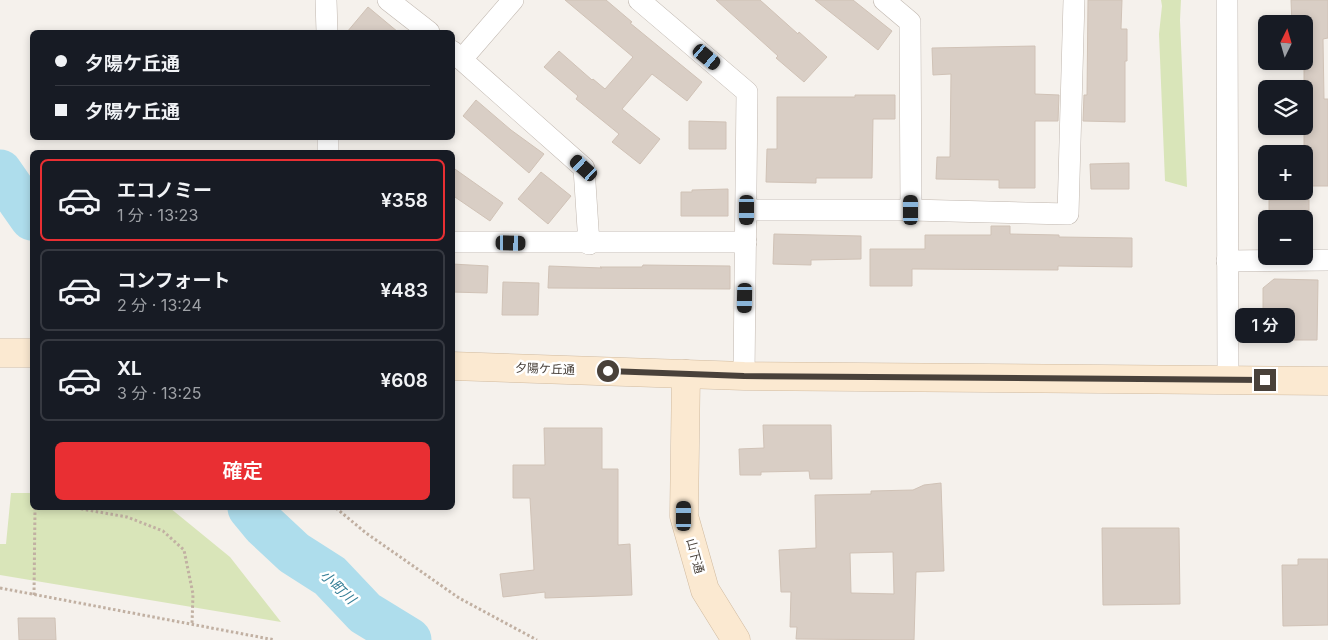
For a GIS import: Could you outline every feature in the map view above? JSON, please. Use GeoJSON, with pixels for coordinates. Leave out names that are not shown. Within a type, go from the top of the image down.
{"type":"FeatureCollection","features":[{"type":"Feature","properties":{"kind":"street"},"geometry":{"type":"LineString","coordinates":[[326,0],[327,30]]}},
{"type":"Feature","properties":{"kind":"street"},"geometry":{"type":"LineString","coordinates":[[388,0],[426,30]]}},
{"type":"Feature","properties":{"kind":"street"},"geometry":{"type":"LineString","coordinates":[[513,0],[457,55],[584,168],[589,244]]}},
{"type":"Feature","properties":{"kind":"street"},"geometry":{"type":"LineString","coordinates":[[639,0],[747,92],[744,376]]}},
{"type":"Feature","properties":{"kind":"street"},"geometry":{"type":"LineString","coordinates":[[884,0],[910,22],[911,210]]}},
{"type":"Feature","properties":{"kind":"street"},"geometry":{"type":"LineString","coordinates":[[747,210],[911,210],[1068,214],[1074,0]]}},
{"type":"Feature","properties":{"kind":"street"},"geometry":{"type":"LineString","coordinates":[[1227,0],[1228,380]]}},
{"type":"Feature","properties":{"kind":"street"},"geometry":{"type":"LineString","coordinates":[[455,242],[589,244],[746,242]]}},
{"type":"Feature","properties":{"kind":"street"},"geometry":{"type":"LineString","coordinates":[[1227,260],[1328,260]]}},
{"type":"Feature","properties":{"kind":"street"},"geometry":{"type":"LineString","coordinates":[[0,353],[30,354]]}},
{"type":"Feature","properties":{"kind":"street","name":"夕陽ケ丘通"},"geometry":{"type":"LineString","coordinates":[[455,366],[744,376],[1328,381]]}},
{"type":"Feature","properties":{"kind":"street","name":"山下通"},"geometry":{"type":"LineString","coordinates":[[686,374],[684,516],[705,590],[736,640]]}},
{"type":"Feature","properties":{"kind":"path"},"geometry":{"type":"LineString","coordinates":[[34,595],[36,510]]}},
{"type":"Feature","properties":{"kind":"path"},"geometry":{"type":"LineString","coordinates":[[87,510],[127,517],[163,531],[184,550],[193,594],[192,624]]}},
{"type":"Feature","properties":{"kind":"path"},"geometry":{"type":"LineString","coordinates":[[338,510],[366,534],[459,598],[537,640]]}},
{"type":"Feature","properties":{"kind":"path"},"geometry":{"type":"LineString","coordinates":[[0,588],[274,640]]}},
{"type":"Feature","properties":{"kind":"green space"},"geometry":{"type":"Polygon","coordinates":[[[1161,0],[1181,0],[1180,20],[1187,187],[1165,181],[1159,34],[1161,0]]]}},
{"type":"Feature","properties":{"kind":"green space"},"geometry":{"type":"Polygon","coordinates":[[[11,493],[30,493],[30,510],[172,510],[230,557],[281,622],[0,575],[0,544],[6,544],[11,493]]]}},
{"type":"Feature","properties":{"kind":"building"},"geometry":{"type":"Polygon","coordinates":[[[565,0],[606,0],[632,22],[630,23],[702,82],[687,101],[652,74],[622,109],[660,139],[640,164],[612,142],[619,134],[576,99],[578,96],[544,67],[559,51],[605,89],[633,57],[565,0]]]}},
{"type":"Feature","properties":{"kind":"building"},"geometry":{"type":"Polygon","coordinates":[[[716,0],[760,0],[827,57],[804,82],[776,58],[778,56],[716,0]]]}},
{"type":"Feature","properties":{"kind":"building"},"geometry":{"type":"Polygon","coordinates":[[[815,0],[853,0],[892,31],[878,50],[815,0]]]}},
{"type":"Feature","properties":{"kind":"building"},"geometry":{"type":"Polygon","coordinates":[[[1088,0],[1122,0],[1121,29],[1127,29],[1125,122],[1083,121],[1084,95],[1087,95],[1088,0]]]}},
{"type":"Feature","properties":{"kind":"building"},"geometry":{"type":"Polygon","coordinates":[[[1291,0],[1328,0],[1328,38],[1323,39],[1324,99],[1328,99],[1328,186],[1313,186],[1313,145],[1304,145],[1304,135],[1313,135],[1313,80],[1304,80],[1304,70],[1313,70],[1313,15],[1292,15],[1291,0]]]}},
{"type":"Feature","properties":{"kind":"building"},"geometry":{"type":"Polygon","coordinates":[[[368,7],[396,30],[349,30],[368,7]]]}},
{"type":"Feature","properties":{"kind":"building"},"geometry":{"type":"Polygon","coordinates":[[[1035,46],[1035,94],[1059,95],[1058,121],[1035,121],[1035,188],[999,188],[999,180],[936,179],[937,157],[950,157],[951,74],[933,75],[932,48],[1035,46]]]}},
{"type":"Feature","properties":{"kind":"building"},"geometry":{"type":"Polygon","coordinates":[[[855,95],[895,95],[895,119],[873,119],[872,178],[816,178],[816,183],[766,182],[767,149],[777,149],[777,97],[855,97],[855,95]]]}},
{"type":"Feature","properties":{"kind":"building"},"geometry":{"type":"Polygon","coordinates":[[[476,100],[511,130],[544,154],[529,173],[463,116],[476,100]]]}},
{"type":"Feature","properties":{"kind":"building"},"geometry":{"type":"Polygon","coordinates":[[[689,121],[726,122],[726,149],[689,149],[689,121]]]}},
{"type":"Feature","properties":{"kind":"building"},"geometry":{"type":"Polygon","coordinates":[[[1129,163],[1129,189],[1091,189],[1090,164],[1129,163]]]}},
{"type":"Feature","properties":{"kind":"building"},"geometry":{"type":"Polygon","coordinates":[[[455,169],[503,203],[490,221],[455,197],[455,169]]]}},
{"type":"Feature","properties":{"kind":"building"},"geometry":{"type":"Polygon","coordinates":[[[541,172],[571,196],[548,224],[518,199],[541,172]]]}},
{"type":"Feature","properties":{"kind":"building"},"geometry":{"type":"Polygon","coordinates":[[[728,189],[728,216],[681,216],[681,192],[728,189]]]}},
{"type":"Feature","properties":{"kind":"building"},"geometry":{"type":"Polygon","coordinates":[[[1269,200],[1309,200],[1309,210],[1269,210],[1269,200]]]}},
{"type":"Feature","properties":{"kind":"building"},"geometry":{"type":"Polygon","coordinates":[[[991,226],[1010,226],[1010,234],[1132,238],[1132,267],[1058,266],[1058,270],[912,269],[912,286],[870,286],[870,249],[925,249],[925,235],[991,235],[991,226]]]}},
{"type":"Feature","properties":{"kind":"building"},"geometry":{"type":"Polygon","coordinates":[[[774,234],[861,236],[861,259],[811,260],[811,265],[773,264],[774,234]]]}},
{"type":"Feature","properties":{"kind":"building"},"geometry":{"type":"Polygon","coordinates":[[[455,264],[488,266],[487,293],[455,292],[455,264]]]}},
{"type":"Feature","properties":{"kind":"building"},"geometry":{"type":"Polygon","coordinates":[[[643,265],[730,266],[730,289],[548,288],[549,266],[602,268],[600,267],[642,267],[643,265]]]}},
{"type":"Feature","properties":{"kind":"building"},"geometry":{"type":"Polygon","coordinates":[[[1274,279],[1318,280],[1317,340],[1277,340],[1277,328],[1263,318],[1263,288],[1274,279]]]}},
{"type":"Feature","properties":{"kind":"building"},"geometry":{"type":"Polygon","coordinates":[[[503,282],[539,283],[538,315],[502,315],[503,282]]]}},
{"type":"Feature","properties":{"kind":"building"},"geometry":{"type":"Polygon","coordinates":[[[763,425],[831,425],[832,479],[810,479],[809,471],[761,472],[761,475],[740,475],[739,449],[764,448],[763,425]]]}},
{"type":"Feature","properties":{"kind":"building"},"geometry":{"type":"Polygon","coordinates":[[[544,428],[602,428],[602,469],[618,469],[618,545],[630,544],[632,595],[545,598],[545,592],[503,597],[500,574],[534,570],[530,498],[513,498],[513,465],[545,465],[544,428]]]}},
{"type":"Feature","properties":{"kind":"building"},"geometry":{"type":"Polygon","coordinates":[[[941,483],[944,571],[916,572],[914,640],[796,639],[797,627],[790,627],[791,592],[781,592],[779,550],[816,548],[815,495],[871,494],[871,491],[913,490],[924,485],[941,483]],[[893,552],[850,553],[851,593],[894,594],[893,552]]]}},
{"type":"Feature","properties":{"kind":"building"},"geometry":{"type":"Polygon","coordinates":[[[1102,528],[1179,528],[1180,604],[1103,605],[1102,528]]]}},
{"type":"Feature","properties":{"kind":"building"},"geometry":{"type":"Polygon","coordinates":[[[1298,559],[1328,559],[1328,625],[1283,626],[1282,565],[1298,565],[1298,559]]]}},
{"type":"Feature","properties":{"kind":"building"},"geometry":{"type":"Polygon","coordinates":[[[18,618],[55,618],[56,640],[19,640],[18,618]]]}},
{"type":"Feature","properties":{"kind":"waterway","name":"小町川"},"geometry":{"type":"LineString","coordinates":[[0,172],[30,215]]}},
{"type":"Feature","properties":{"kind":"waterway","name":"小町川"},"geometry":{"type":"LineString","coordinates":[[252,510],[264,525],[294,553],[330,576],[365,613],[409,640]]}},
{"type":"Feature","properties":{"kind":"route"},"geometry":{"type":"LineString","coordinates":[[608,371],[744,376],[1265,380]]}}]}
